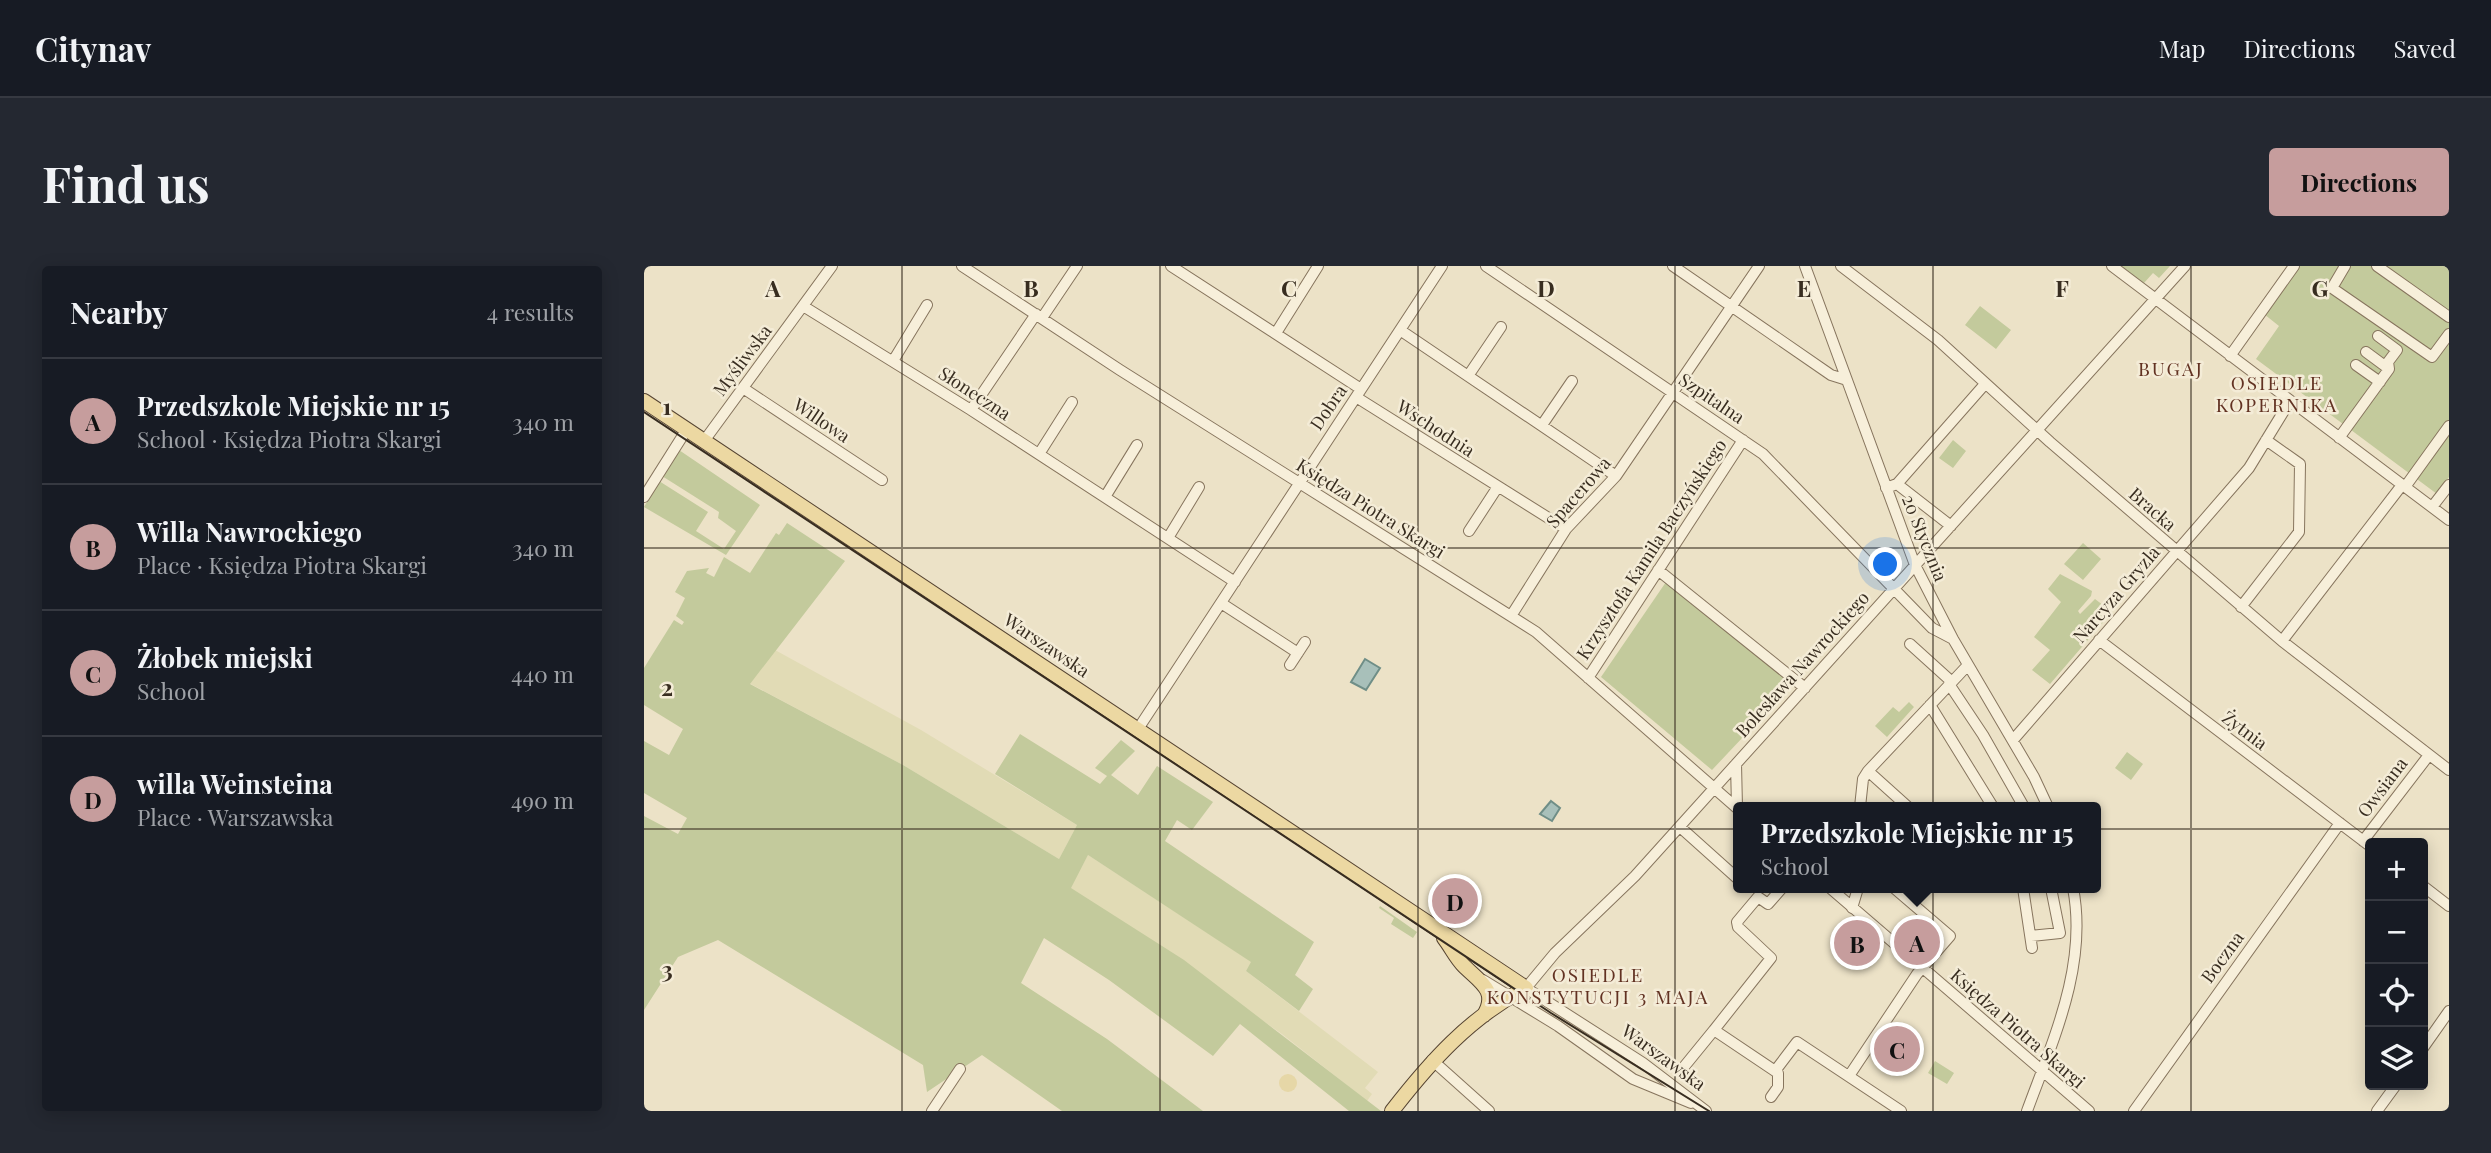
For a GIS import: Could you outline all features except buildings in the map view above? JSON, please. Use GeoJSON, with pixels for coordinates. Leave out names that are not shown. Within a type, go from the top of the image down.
{"type":"FeatureCollection","features":[{"type":"Feature","properties":{"kind":"main road","name":"Warszawska"},"geometry":{"type":"LineString","coordinates":[[644,401],[1526,989]]}},
{"type":"Feature","properties":{"kind":"main road","name":"Warszawska"},"geometry":{"type":"LineString","coordinates":[[1427,921],[1465,967],[1480,978]]}},
{"type":"Feature","properties":{"kind":"main road"},"geometry":{"type":"LineString","coordinates":[[1480,978],[1490,997],[1483,1016]]}},
{"type":"Feature","properties":{"kind":"main road"},"geometry":{"type":"LineString","coordinates":[[1392,1111],[1432,1060],[1483,1016],[1510,996],[1526,989]]}},
{"type":"Feature","properties":{"kind":"street","name":"Myśliwska"},"geometry":{"type":"LineString","coordinates":[[704,441],[832,266]]}},
{"type":"Feature","properties":{"kind":"street","name":"Księdza Piotra Skargi"},"geometry":{"type":"LineString","coordinates":[[962,266],[1536,632],[1733,804]]}},
{"type":"Feature","properties":{"kind":"street"},"geometry":{"type":"LineString","coordinates":[[971,410],[1077,266]]}},
{"type":"Feature","properties":{"kind":"street","name":"Wschodnia"},"geometry":{"type":"LineString","coordinates":[[1171,266],[1276,333],[1497,488],[1566,529]]}},
{"type":"Feature","properties":{"kind":"street"},"geometry":{"type":"LineString","coordinates":[[1276,333],[1318,266]]}},
{"type":"Feature","properties":{"kind":"street","name":"Dobra"},"geometry":{"type":"LineString","coordinates":[[1138,729],[1442,266]]}},
{"type":"Feature","properties":{"kind":"street","name":"Szpitalna"},"geometry":{"type":"LineString","coordinates":[[1486,266],[1763,454],[1932,628],[1953,639]]}},
{"type":"Feature","properties":{"kind":"street"},"geometry":{"type":"LineString","coordinates":[[1673,266],[1831,375],[1847,380]]}},
{"type":"Feature","properties":{"kind":"street","name":"Spacerowa"},"geometry":{"type":"LineString","coordinates":[[1511,617],[1566,529],[1616,477],[1759,266]]}},
{"type":"Feature","properties":{"kind":"street","name":"20 Stycznia"},"geometry":{"type":"LineString","coordinates":[[1805,266],[1847,380],[1891,486],[1915,565],[1953,639],[2013,740],[2045,802]]}},
{"type":"Feature","properties":{"kind":"street","name":"Bracka"},"geometry":{"type":"LineString","coordinates":[[1841,266],[1938,340],[2037,430],[2281,641],[2449,770]]}},
{"type":"Feature","properties":{"kind":"street"},"geometry":{"type":"LineString","coordinates":[[2112,266],[2449,520]]}},
{"type":"Feature","properties":{"kind":"street","name":"Bolesława Nawrockiego"},"geometry":{"type":"LineString","coordinates":[[1526,989],[1555,953],[1635,876],[1680,827],[2185,266]]}},
{"type":"Feature","properties":{"kind":"street"},"geometry":{"type":"LineString","coordinates":[[2230,356],[2294,266]]}},
{"type":"Feature","properties":{"kind":"street"},"geometry":{"type":"LineString","coordinates":[[2346,266],[2332,288],[2432,357],[2449,334]]}},
{"type":"Feature","properties":{"kind":"street"},"geometry":{"type":"LineString","coordinates":[[2377,266],[2449,317]]}},
{"type":"Feature","properties":{"kind":"street"},"geometry":{"type":"LineString","coordinates":[[893,361],[927,305]]}},
{"type":"Feature","properties":{"kind":"street","name":"Słoneczna"},"geometry":{"type":"LineString","coordinates":[[803,306],[971,410],[1235,582]]}},
{"type":"Feature","properties":{"kind":"street"},"geometry":{"type":"LineString","coordinates":[[1468,376],[1501,327]]}},
{"type":"Feature","properties":{"kind":"street"},"geometry":{"type":"LineString","coordinates":[[1400,330],[1616,477]]}},
{"type":"Feature","properties":{"kind":"street"},"geometry":{"type":"LineString","coordinates":[[2339,438],[2389,369],[2388,362],[2397,350],[2378,336]]}},
{"type":"Feature","properties":{"kind":"street"},"geometry":{"type":"LineString","coordinates":[[2366,352],[2389,369]]}},
{"type":"Feature","properties":{"kind":"street"},"geometry":{"type":"LineString","coordinates":[[2356,365],[2379,382]]}},
{"type":"Feature","properties":{"kind":"street"},"geometry":{"type":"LineString","coordinates":[[1542,425],[1572,381]]}},
{"type":"Feature","properties":{"kind":"street"},"geometry":{"type":"LineString","coordinates":[[1951,526],[1891,486],[1985,384]]}},
{"type":"Feature","properties":{"kind":"street","name":"Willowa"},"geometry":{"type":"LineString","coordinates":[[743,388],[882,481]]}},
{"type":"Feature","properties":{"kind":"street","name":"Narcyza Gryzla"},"geometry":{"type":"LineString","coordinates":[[2013,740],[2249,468],[2290,401]]}},
{"type":"Feature","properties":{"kind":"street"},"geometry":{"type":"LineString","coordinates":[[1039,454],[1072,402]]}},
{"type":"Feature","properties":{"kind":"street"},"geometry":{"type":"LineString","coordinates":[[2281,641],[2449,426]]}},
{"type":"Feature","properties":{"kind":"street"},"geometry":{"type":"LineString","coordinates":[[644,497],[687,429]]}},
{"type":"Feature","properties":{"kind":"street","name":"Krzysztofa Kamila Baczyńskiego"},"geometry":{"type":"LineString","coordinates":[[1588,678],[1743,440]]}},
{"type":"Feature","properties":{"kind":"street"},"geometry":{"type":"LineString","coordinates":[[2241,607],[2299,533],[2300,464],[2266,440]]}},
{"type":"Feature","properties":{"kind":"street"},"geometry":{"type":"LineString","coordinates":[[1105,497],[1137,445]]}},
{"type":"Feature","properties":{"kind":"street"},"geometry":{"type":"LineString","coordinates":[[2432,507],[2449,485]]}},
{"type":"Feature","properties":{"kind":"street"},"geometry":{"type":"LineString","coordinates":[[1168,538],[1199,487]]}},
{"type":"Feature","properties":{"kind":"street"},"geometry":{"type":"LineString","coordinates":[[1469,531],[1497,488]]}},
{"type":"Feature","properties":{"kind":"street"},"geometry":{"type":"LineString","coordinates":[[1658,570],[1805,688]]}},
{"type":"Feature","properties":{"kind":"street"},"geometry":{"type":"LineString","coordinates":[[1221,603],[1298,653]]}},
{"type":"Feature","properties":{"kind":"street","name":"Żytnia"},"geometry":{"type":"LineString","coordinates":[[2099,640],[2365,842]]}},
{"type":"Feature","properties":{"kind":"street"},"geometry":{"type":"LineString","coordinates":[[1290,665],[1305,642]]}},
{"type":"Feature","properties":{"kind":"street"},"geometry":{"type":"LineString","coordinates":[[1910,643],[1951,683],[2021,802]]}},
{"type":"Feature","properties":{"kind":"street"},"geometry":{"type":"LineString","coordinates":[[1861,802],[1863,779],[1868,771],[1968,665]]}},
{"type":"Feature","properties":{"kind":"street"},"geometry":{"type":"LineString","coordinates":[[1930,705],[1990,802]]}},
{"type":"Feature","properties":{"kind":"street","name":"Owsiana"},"geometry":{"type":"LineString","coordinates":[[2371,838],[2429,755]]}},
{"type":"Feature","properties":{"kind":"street"},"geometry":{"type":"LineString","coordinates":[[1736,764],[1738,802]]}},
{"type":"Feature","properties":{"kind":"street"},"geometry":{"type":"LineString","coordinates":[[1868,771],[1902,802]]}},
{"type":"Feature","properties":{"kind":"street","name":"Boczna"},"geometry":{"type":"LineString","coordinates":[[2134,1111],[2340,823]]}},
{"type":"Feature","properties":{"kind":"street"},"geometry":{"type":"LineString","coordinates":[[1680,827],[1733,875]]}},
{"type":"Feature","properties":{"kind":"street"},"geometry":{"type":"LineString","coordinates":[[2428,890],[2449,906]]}},
{"type":"Feature","properties":{"kind":"street"},"geometry":{"type":"LineString","coordinates":[[1754,893],[1768,904],[1778,893]]}},
{"type":"Feature","properties":{"kind":"street","name":"Księdza Piotra Skargi"},"geometry":{"type":"LineString","coordinates":[[1836,893],[2089,1111]]}},
{"type":"Feature","properties":{"kind":"street"},"geometry":{"type":"LineString","coordinates":[[1852,908],[1856,893]]}},
{"type":"Feature","properties":{"kind":"street"},"geometry":{"type":"LineString","coordinates":[[1849,1076],[1922,968],[1950,936],[1901,893]]}},
{"type":"Feature","properties":{"kind":"street"},"geometry":{"type":"LineString","coordinates":[[1906,897],[1910,893]]}},
{"type":"Feature","properties":{"kind":"street"},"geometry":{"type":"LineString","coordinates":[[2024,893],[2032,948]]}},
{"type":"Feature","properties":{"kind":"street"},"geometry":{"type":"LineString","coordinates":[[2031,936],[2060,933],[2052,893]]}},
{"type":"Feature","properties":{"kind":"street"},"geometry":{"type":"LineString","coordinates":[[2026,1111],[2065,1001],[2078,950],[2073,893]]}},
{"type":"Feature","properties":{"kind":"street"},"geometry":{"type":"LineString","coordinates":[[1683,1068],[1771,958],[1736,925],[1758,897]]}},
{"type":"Feature","properties":{"kind":"street","name":"Warszawska"},"geometry":{"type":"LineString","coordinates":[[1480,978],[1565,1030],[1633,1079],[1704,1110]]}},
{"type":"Feature","properties":{"kind":"street","name":"Warszawska"},"geometry":{"type":"LineString","coordinates":[[1526,989],[1643,1063],[1704,1110]]}},
{"type":"Feature","properties":{"kind":"street"},"geometry":{"type":"LineString","coordinates":[[2428,1041],[2449,1011]]}},
{"type":"Feature","properties":{"kind":"street"},"geometry":{"type":"LineString","coordinates":[[1714,1030],[1775,1071],[1780,1078],[1771,1097]]}},
{"type":"Feature","properties":{"kind":"street"},"geometry":{"type":"LineString","coordinates":[[1775,1071],[1795,1042],[1901,1111]]}},
{"type":"Feature","properties":{"kind":"street"},"geometry":{"type":"LineString","coordinates":[[1432,1060],[1489,1111]]}},
{"type":"Feature","properties":{"kind":"street"},"geometry":{"type":"LineString","coordinates":[[932,1111],[960,1069]]}},
{"type":"Feature","properties":{"kind":"street"},"geometry":{"type":"LineString","coordinates":[[2381,1110],[2393,1090]]}},
{"type":"Feature","properties":{"kind":"shaded area"},"geometry":{"type":"Polygon","coordinates":[[[775,650],[921,730],[1077,825],[1059,859],[903,765],[749,683],[775,650]]]}},
{"type":"Feature","properties":{"kind":"shaded area"},"geometry":{"type":"Polygon","coordinates":[[[1088,855],[1252,962],[1246,971],[1378,1072],[1365,1088],[1372,1094],[1367,1101],[1282,1034],[1070,888],[1088,855]]]}},
{"type":"Feature","properties":{"kind":"green space"},"geometry":{"type":"Polygon","coordinates":[[[2121,266],[2170,266],[2159,278],[2153,273],[2144,283],[2121,266]]]}},
{"type":"Feature","properties":{"kind":"green space"},"geometry":{"type":"Polygon","coordinates":[[[2299,266],[2449,266],[2449,477],[2437,494],[2256,359],[2279,326],[2264,314],[2299,266]]]}},
{"type":"Feature","properties":{"kind":"green space"},"geometry":{"type":"Polygon","coordinates":[[[1980,306],[2011,330],[1996,349],[1965,325],[1980,306]]]}},
{"type":"Feature","properties":{"kind":"green space"},"geometry":{"type":"Polygon","coordinates":[[[1953,440],[1966,451],[1953,468],[1939,458],[1953,440]]]}},
{"type":"Feature","properties":{"kind":"green space"},"geometry":{"type":"Polygon","coordinates":[[[679,450],[760,505],[726,555],[644,507],[659,481],[708,512],[696,531],[724,549],[736,531],[718,518],[719,512],[662,476],[679,450]]]}},
{"type":"Feature","properties":{"kind":"green space"},"geometry":{"type":"Polygon","coordinates":[[[787,523],[845,561],[750,684],[903,765],[1059,859],[1077,825],[995,774],[1020,734],[1100,784],[1107,776],[1095,768],[1121,740],[1135,751],[1111,775],[1138,795],[1157,766],[1213,802],[1192,830],[1177,820],[1165,841],[1314,942],[1295,975],[1313,989],[1299,1011],[1246,971],[1251,962],[1088,855],[1071,888],[1184,960],[1381,1111],[1349,1111],[1240,1024],[1213,1056],[1109,980],[1044,938],[1021,983],[1107,1039],[1203,1111],[1062,1111],[982,1055],[927,1092],[923,1065],[718,940],[678,957],[644,1010],[644,816],[678,834],[687,818],[644,793],[644,741],[669,755],[683,729],[644,705],[644,668],[674,620],[682,625],[684,622],[676,616],[685,598],[675,592],[687,571],[709,568],[706,573],[714,577],[724,557],[750,573],[776,533],[779,535],[787,523]]]}},
{"type":"Feature","properties":{"kind":"green space"},"geometry":{"type":"Polygon","coordinates":[[[2083,543],[2101,559],[2083,580],[2064,564],[2083,543]]]}},
{"type":"Feature","properties":{"kind":"green space"},"geometry":{"type":"Polygon","coordinates":[[[2060,574],[2092,591],[2078,611],[2080,614],[2095,599],[2112,612],[2050,684],[2032,670],[2050,650],[2034,637],[2061,602],[2048,589],[2060,574]]]}},
{"type":"Feature","properties":{"kind":"green space"},"geometry":{"type":"Polygon","coordinates":[[[1666,582],[1794,683],[1712,770],[1601,677],[1666,582]]]}},
{"type":"Feature","properties":{"kind":"green space"},"geometry":{"type":"Polygon","coordinates":[[[1909,702],[1914,707],[1887,737],[1875,726],[1893,707],[1899,712],[1909,702]]]}},
{"type":"Feature","properties":{"kind":"green space"},"geometry":{"type":"Polygon","coordinates":[[[2127,752],[2143,764],[2131,780],[2115,768],[2127,752]]]}},
{"type":"Feature","properties":{"kind":"green space"},"geometry":{"type":"Polygon","coordinates":[[[1380,906],[1417,932],[1413,938],[1391,924],[1394,918],[1379,908],[1380,906]]]}},
{"type":"Feature","properties":{"kind":"green space"},"geometry":{"type":"Polygon","coordinates":[[[1935,1061],[1954,1073],[1947,1084],[1928,1073],[1935,1061]]]}},
{"type":"Feature","properties":{"kind":"sand"},"geometry":{"type":"Polygon","coordinates":[[[1284,1074],[1292,1074],[1297,1083],[1295,1090],[1284,1092],[1279,1087],[1279,1079],[1284,1074]]]}},
{"type":"Feature","properties":{"kind":"water"},"geometry":{"type":"Polygon","coordinates":[[[1365,659],[1380,668],[1366,690],[1351,682],[1365,659]]]}},
{"type":"Feature","properties":{"kind":"water"},"geometry":{"type":"Polygon","coordinates":[[[1551,801],[1560,808],[1552,821],[1540,814],[1551,801]]]}},
{"type":"Feature","properties":{"kind":"tram line"},"geometry":{"type":"LineString","coordinates":[[644,412],[1551,1013],[1709,1111]]}},
{"type":"Feature","properties":{"kind":"place","name":"willa Weinsteina"},"geometry":{"type":"Point","coordinates":[1455,901]}},
{"type":"Feature","properties":{"kind":"place","name":"Przedszkole Miejskie nr 15"},"geometry":{"type":"Point","coordinates":[1917,942]}},
{"type":"Feature","properties":{"kind":"place","name":"Willa Nawrockiego"},"geometry":{"type":"Point","coordinates":[1857,943]}},
{"type":"Feature","properties":{"kind":"place","name":"Żłobek miejski"},"geometry":{"type":"Point","coordinates":[1897,1049]}},
{"type":"Feature","properties":{"kind":"district","name":"BUGAJ"},"geometry":{"type":"Point","coordinates":[2171,368]}},
{"type":"Feature","properties":{"kind":"district","name":"OSIEDLE KOPERNIKA"},"geometry":{"type":"Point","coordinates":[2277,393]}},
{"type":"Feature","properties":{"kind":"district","name":"OSIEDLE KONSTYTUCJI 3 MAJA"},"geometry":{"type":"Point","coordinates":[1598,985]}}]}
